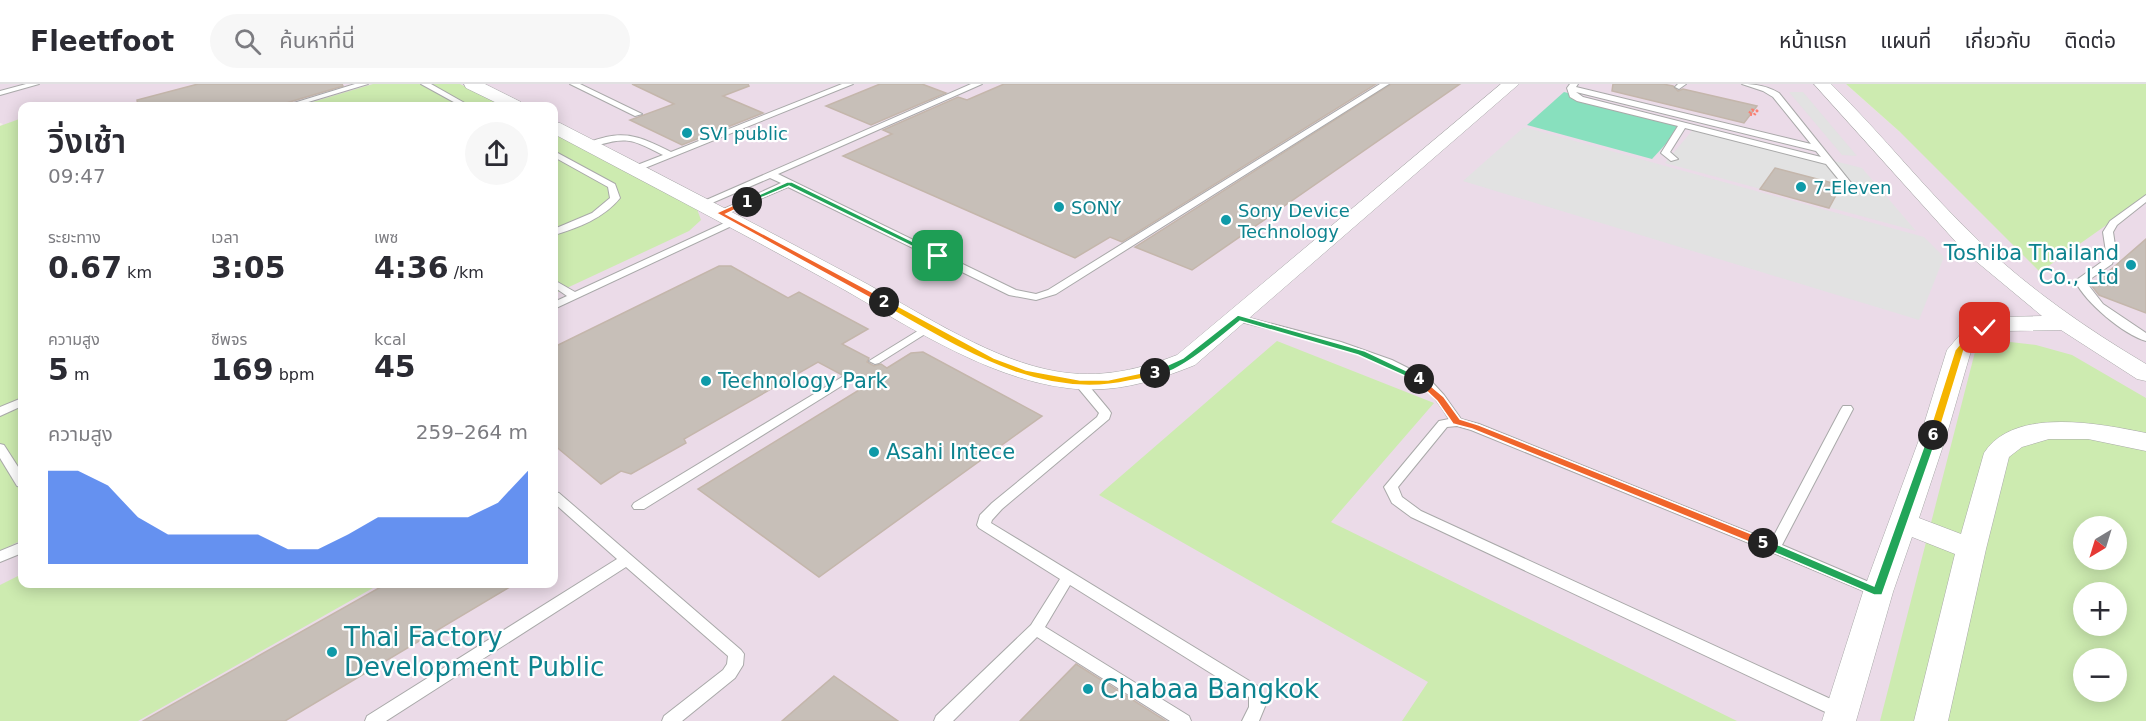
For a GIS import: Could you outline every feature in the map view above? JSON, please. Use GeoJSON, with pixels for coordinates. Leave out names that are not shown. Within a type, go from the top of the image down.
{"type":"FeatureCollection","features":[{"type":"Feature","properties":{"kind":"street"},"geometry":{"type":"LineString","coordinates":[[472,84],[507,102]]}},
{"type":"Feature","properties":{"kind":"street"},"geometry":{"type":"LineString","coordinates":[[558,129],[1002,365],[1034,375],[1080,383],[1108,383],[1163,370],[1186,360],[1511,84]]}},
{"type":"Feature","properties":{"kind":"street"},"geometry":{"type":"LineString","coordinates":[[1822,84],[1882,146],[1952,226],[2015,286],[2063,323],[2146,374]]}},
{"type":"Feature","properties":{"kind":"street"},"geometry":{"type":"LineString","coordinates":[[1840,717],[1878,592],[1933,437],[1959,350],[1972,335],[1985,328],[2007,324],[2063,323]]}},
{"type":"Feature","properties":{"kind":"street"},"geometry":{"type":"LineString","coordinates":[[1931,721],[1971,549],[1997,453],[2008,442],[2025,434],[2055,430],[2107,434],[2146,442]]}},
{"type":"Feature","properties":{"kind":"street"},"geometry":{"type":"LineString","coordinates":[[1901,522],[1971,549]]}},
{"type":"Feature","properties":{"kind":"lane"},"geometry":{"type":"LineString","coordinates":[[0,93],[35,84]]}},
{"type":"Feature","properties":{"kind":"lane"},"geometry":{"type":"LineString","coordinates":[[302,102],[364,84]]}},
{"type":"Feature","properties":{"kind":"lane"},"geometry":{"type":"LineString","coordinates":[[425,84],[459,102]]}},
{"type":"Feature","properties":{"kind":"lane"},"geometry":{"type":"LineString","coordinates":[[574,84],[638,114]]}},
{"type":"Feature","properties":{"kind":"lane"},"geometry":{"type":"LineString","coordinates":[[635,169],[849,84]]}},
{"type":"Feature","properties":{"kind":"lane"},"geometry":{"type":"LineString","coordinates":[[719,213],[770,174],[978,84]]}},
{"type":"Feature","properties":{"kind":"lane"},"geometry":{"type":"LineString","coordinates":[[770,174],[1013,293],[1036,297],[1052,292],[1385,84]]}},
{"type":"Feature","properties":{"kind":"lane"},"geometry":{"type":"LineString","coordinates":[[1746,84],[1759,85],[1776,95],[1847,184]]}},
{"type":"Feature","properties":{"kind":"lane"},"geometry":{"type":"LineString","coordinates":[[1820,149],[1573,86],[1574,95],[1580,99],[1829,162]]}},
{"type":"Feature","properties":{"kind":"lane"},"geometry":{"type":"LineString","coordinates":[[1674,159],[1665,153],[1683,125]]}},
{"type":"Feature","properties":{"kind":"lane"},"geometry":{"type":"LineString","coordinates":[[588,145],[614,136],[626,135],[670,155]]}},
{"type":"Feature","properties":{"kind":"lane"},"geometry":{"type":"LineString","coordinates":[[558,156],[612,186],[615,198],[608,207],[596,214],[558,230]]}},
{"type":"Feature","properties":{"kind":"lane"},"geometry":{"type":"LineString","coordinates":[[558,303],[719,213],[789,183]]}},
{"type":"Feature","properties":{"kind":"lane"},"geometry":{"type":"LineString","coordinates":[[2146,198],[2113,223],[2108,232],[2111,252],[2108,262],[2080,281],[2084,290],[2103,308],[2146,338]]}},
{"type":"Feature","properties":{"kind":"lane"},"geometry":{"type":"LineString","coordinates":[[558,286],[574,296]]}},
{"type":"Feature","properties":{"kind":"lane"},"geometry":{"type":"LineString","coordinates":[[1238,318],[1361,353],[1413,375],[1430,387],[1457,422]]}},
{"type":"Feature","properties":{"kind":"lane"},"geometry":{"type":"LineString","coordinates":[[875,361],[929,327]]}},
{"type":"Feature","properties":{"kind":"lane"},"geometry":{"type":"LineString","coordinates":[[639,506],[847,378]]}},
{"type":"Feature","properties":{"kind":"lane"},"geometry":{"type":"LineString","coordinates":[[1080,383],[1105,413],[1103,419],[997,506],[985,518],[984,525],[1254,693],[1259,702],[1258,710],[1250,721]]}},
{"type":"Feature","properties":{"kind":"lane"},"geometry":{"type":"LineString","coordinates":[[0,412],[18,404]]}},
{"type":"Feature","properties":{"kind":"lane"},"geometry":{"type":"LineString","coordinates":[[1781,550],[1847,409]]}},
{"type":"Feature","properties":{"kind":"lane"},"geometry":{"type":"LineString","coordinates":[[1840,717],[1797,692],[1733,660],[1416,514],[1396,500],[1391,487],[1443,424],[1457,422],[1475,427],[1781,550],[1878,592]]}},
{"type":"Feature","properties":{"kind":"lane"},"geometry":{"type":"LineString","coordinates":[[0,448],[18,477]]}},
{"type":"Feature","properties":{"kind":"lane"},"geometry":{"type":"LineString","coordinates":[[558,500],[736,654],[735,665],[729,674],[670,721]]}},
{"type":"Feature","properties":{"kind":"lane"},"geometry":{"type":"LineString","coordinates":[[0,557],[18,549]]}},
{"type":"Feature","properties":{"kind":"lane"},"geometry":{"type":"LineString","coordinates":[[373,721],[626,560]]}},
{"type":"Feature","properties":{"kind":"lane"},"geometry":{"type":"LineString","coordinates":[[942,721],[1036,629],[1068,578]]}},
{"type":"Feature","properties":{"kind":"lane"},"geometry":{"type":"LineString","coordinates":[[1036,629],[1183,721]]}},
{"type":"Feature","properties":{"kind":"shaded area"},"geometry":{"type":"Polygon","coordinates":[[[0,84],[1846,84],[1900,132],[2146,189],[2146,721],[0,721],[0,126],[3,124],[0,123],[0,84]]]}},
{"type":"Feature","properties":{"kind":"shaded area"},"geometry":{"type":"Polygon","coordinates":[[[1789,92],[1803,92],[1857,156],[1842,155],[1789,92]]]}},
{"type":"Feature","properties":{"kind":"shaded area"},"geometry":{"type":"Polygon","coordinates":[[[1696,126],[1862,168],[1916,231],[1665,163],[1696,126]]]}},
{"type":"Feature","properties":{"kind":"shaded area"},"geometry":{"type":"Polygon","coordinates":[[[1524,127],[1924,237],[1944,257],[1919,320],[1463,181],[1524,127]]]}},
{"type":"Feature","properties":{"kind":"green space"},"geometry":{"type":"Polygon","coordinates":[[[373,84],[460,84],[495,102],[312,102],[373,84]]]}},
{"type":"Feature","properties":{"kind":"green space"},"geometry":{"type":"Polygon","coordinates":[[[1846,84],[2146,84],[2146,197],[2040,272],[1900,132],[1846,84]]]}},
{"type":"Feature","properties":{"kind":"green space"},"geometry":{"type":"Polygon","coordinates":[[[1564,92],[1685,123],[1652,159],[1527,125],[1564,92]]]}},
{"type":"Feature","properties":{"kind":"green space"},"geometry":{"type":"Polygon","coordinates":[[[18,119],[18,542],[0,551],[0,126],[18,119]]]}},
{"type":"Feature","properties":{"kind":"green space"},"geometry":{"type":"Polygon","coordinates":[[[558,135],[697,209],[701,220],[689,231],[558,292],[558,135]]]}},
{"type":"Feature","properties":{"kind":"green space"},"geometry":{"type":"Polygon","coordinates":[[[1993,340],[2036,345],[2072,355],[2146,398],[2146,721],[1880,721],[1976,348],[1993,340]]]}},
{"type":"Feature","properties":{"kind":"green space"},"geometry":{"type":"Polygon","coordinates":[[[1277,341],[1434,403],[1331,522],[1737,721],[1402,721],[1428,682],[1099,495],[1277,341]]]}},
{"type":"Feature","properties":{"kind":"green space"},"geometry":{"type":"Polygon","coordinates":[[[18,576],[18,588],[373,588],[138,721],[0,721],[0,585],[18,576]]]}},
{"type":"Feature","properties":{"kind":"building"},"geometry":{"type":"Polygon","coordinates":[[[198,84],[342,84],[343,86],[290,102],[137,102],[137,100],[198,84]]]}},
{"type":"Feature","properties":{"kind":"building","name":"SVI public"},"geometry":{"type":"Polygon","coordinates":[[[632,84],[748,84],[749,86],[723,96],[763,113],[682,145],[630,120],[674,104],[632,84]]]}},
{"type":"Feature","properties":{"kind":"building"},"geometry":{"type":"Polygon","coordinates":[[[880,84],[922,84],[946,93],[871,125],[826,106],[880,84]]]}},
{"type":"Feature","properties":{"kind":"building","name":"SONY"},"geometry":{"type":"Polygon","coordinates":[[[1004,84],[1376,84],[1122,242],[1110,237],[1075,258],[843,156],[892,134],[883,130],[958,97],[967,100],[1004,84]]]}},
{"type":"Feature","properties":{"kind":"building"},"geometry":{"type":"Polygon","coordinates":[[[1391,84],[1460,84],[1192,270],[1135,247],[1391,84]]]}},
{"type":"Feature","properties":{"kind":"building"},"geometry":{"type":"Polygon","coordinates":[[[1613,84],[1663,84],[1673,86],[1678,91],[1683,89],[1757,106],[1744,123],[1612,91],[1613,84]]]}},
{"type":"Feature","properties":{"kind":"building","name":"7-Eleven"},"geometry":{"type":"Polygon","coordinates":[[[1775,168],[1841,186],[1829,208],[1760,189],[1775,168]]]}},
{"type":"Feature","properties":{"kind":"building","name":"Toshiba Thailand Co., Ltd"},"geometry":{"type":"Polygon","coordinates":[[[2146,239],[2146,313],[2099,295],[2092,286],[2146,239]]]}},
{"type":"Feature","properties":{"kind":"building"},"geometry":{"type":"Polygon","coordinates":[[[719,266],[731,266],[788,298],[799,292],[868,329],[842,344],[869,358],[867,362],[874,366],[881,364],[887,368],[911,353],[923,352],[1042,416],[819,577],[698,489],[864,387],[853,381],[855,376],[848,372],[842,375],[818,362],[684,439],[686,443],[631,474],[621,471],[601,484],[558,448],[558,345],[719,266]]]}},
{"type":"Feature","properties":{"kind":"building","name":"Thai Factory Development Public"},"geometry":{"type":"Polygon","coordinates":[[[379,588],[508,588],[285,721],[143,721],[379,588]]]}},
{"type":"Feature","properties":{"kind":"building","name":"Chabaa Bangkok"},"geometry":{"type":"Polygon","coordinates":[[[1076,664],[1166,721],[1020,721],[1076,664]]]}},
{"type":"Feature","properties":{"kind":"building"},"geometry":{"type":"Polygon","coordinates":[[[834,676],[898,721],[782,721],[834,676]]]}},
{"type":"Feature","properties":{"kind":"place","name":"SVI public"},"geometry":{"type":"Point","coordinates":[687,133]}},
{"type":"Feature","properties":{"kind":"place","name":"7-Eleven"},"geometry":{"type":"Point","coordinates":[1801,187]}},
{"type":"Feature","properties":{"kind":"place","name":"SONY"},"geometry":{"type":"Point","coordinates":[1059,207]}},
{"type":"Feature","properties":{"kind":"place","name":"Sony Device Technology"},"geometry":{"type":"Point","coordinates":[1226,220]}},
{"type":"Feature","properties":{"kind":"place","name":"Toshiba Thailand Co., Ltd"},"geometry":{"type":"Point","coordinates":[2131,265]}},
{"type":"Feature","properties":{"kind":"place","name":"Technology Park"},"geometry":{"type":"Point","coordinates":[706,381]}},
{"type":"Feature","properties":{"kind":"place","name":"Asahi Intece"},"geometry":{"type":"Point","coordinates":[874,452]}},
{"type":"Feature","properties":{"kind":"place","name":"Thai Factory Development Public"},"geometry":{"type":"Point","coordinates":[332,652]}},
{"type":"Feature","properties":{"kind":"place","name":"Chabaa Bangkok"},"geometry":{"type":"Point","coordinates":[1088,689]}},
{"type":"Feature","properties":{"kind":"route"},"geometry":{"type":"LineString","coordinates":[[938,256],[789,183],[720,213],[990,360],[1024,373],[1053,380],[1108,383],[1137,378],[1163,370],[1186,360],[1238,318],[1361,353],[1413,375],[1430,387],[1457,422],[1475,427],[1788,553],[1878,592],[1933,437],[1959,350],[1972,335],[1985,328]]}}]}
